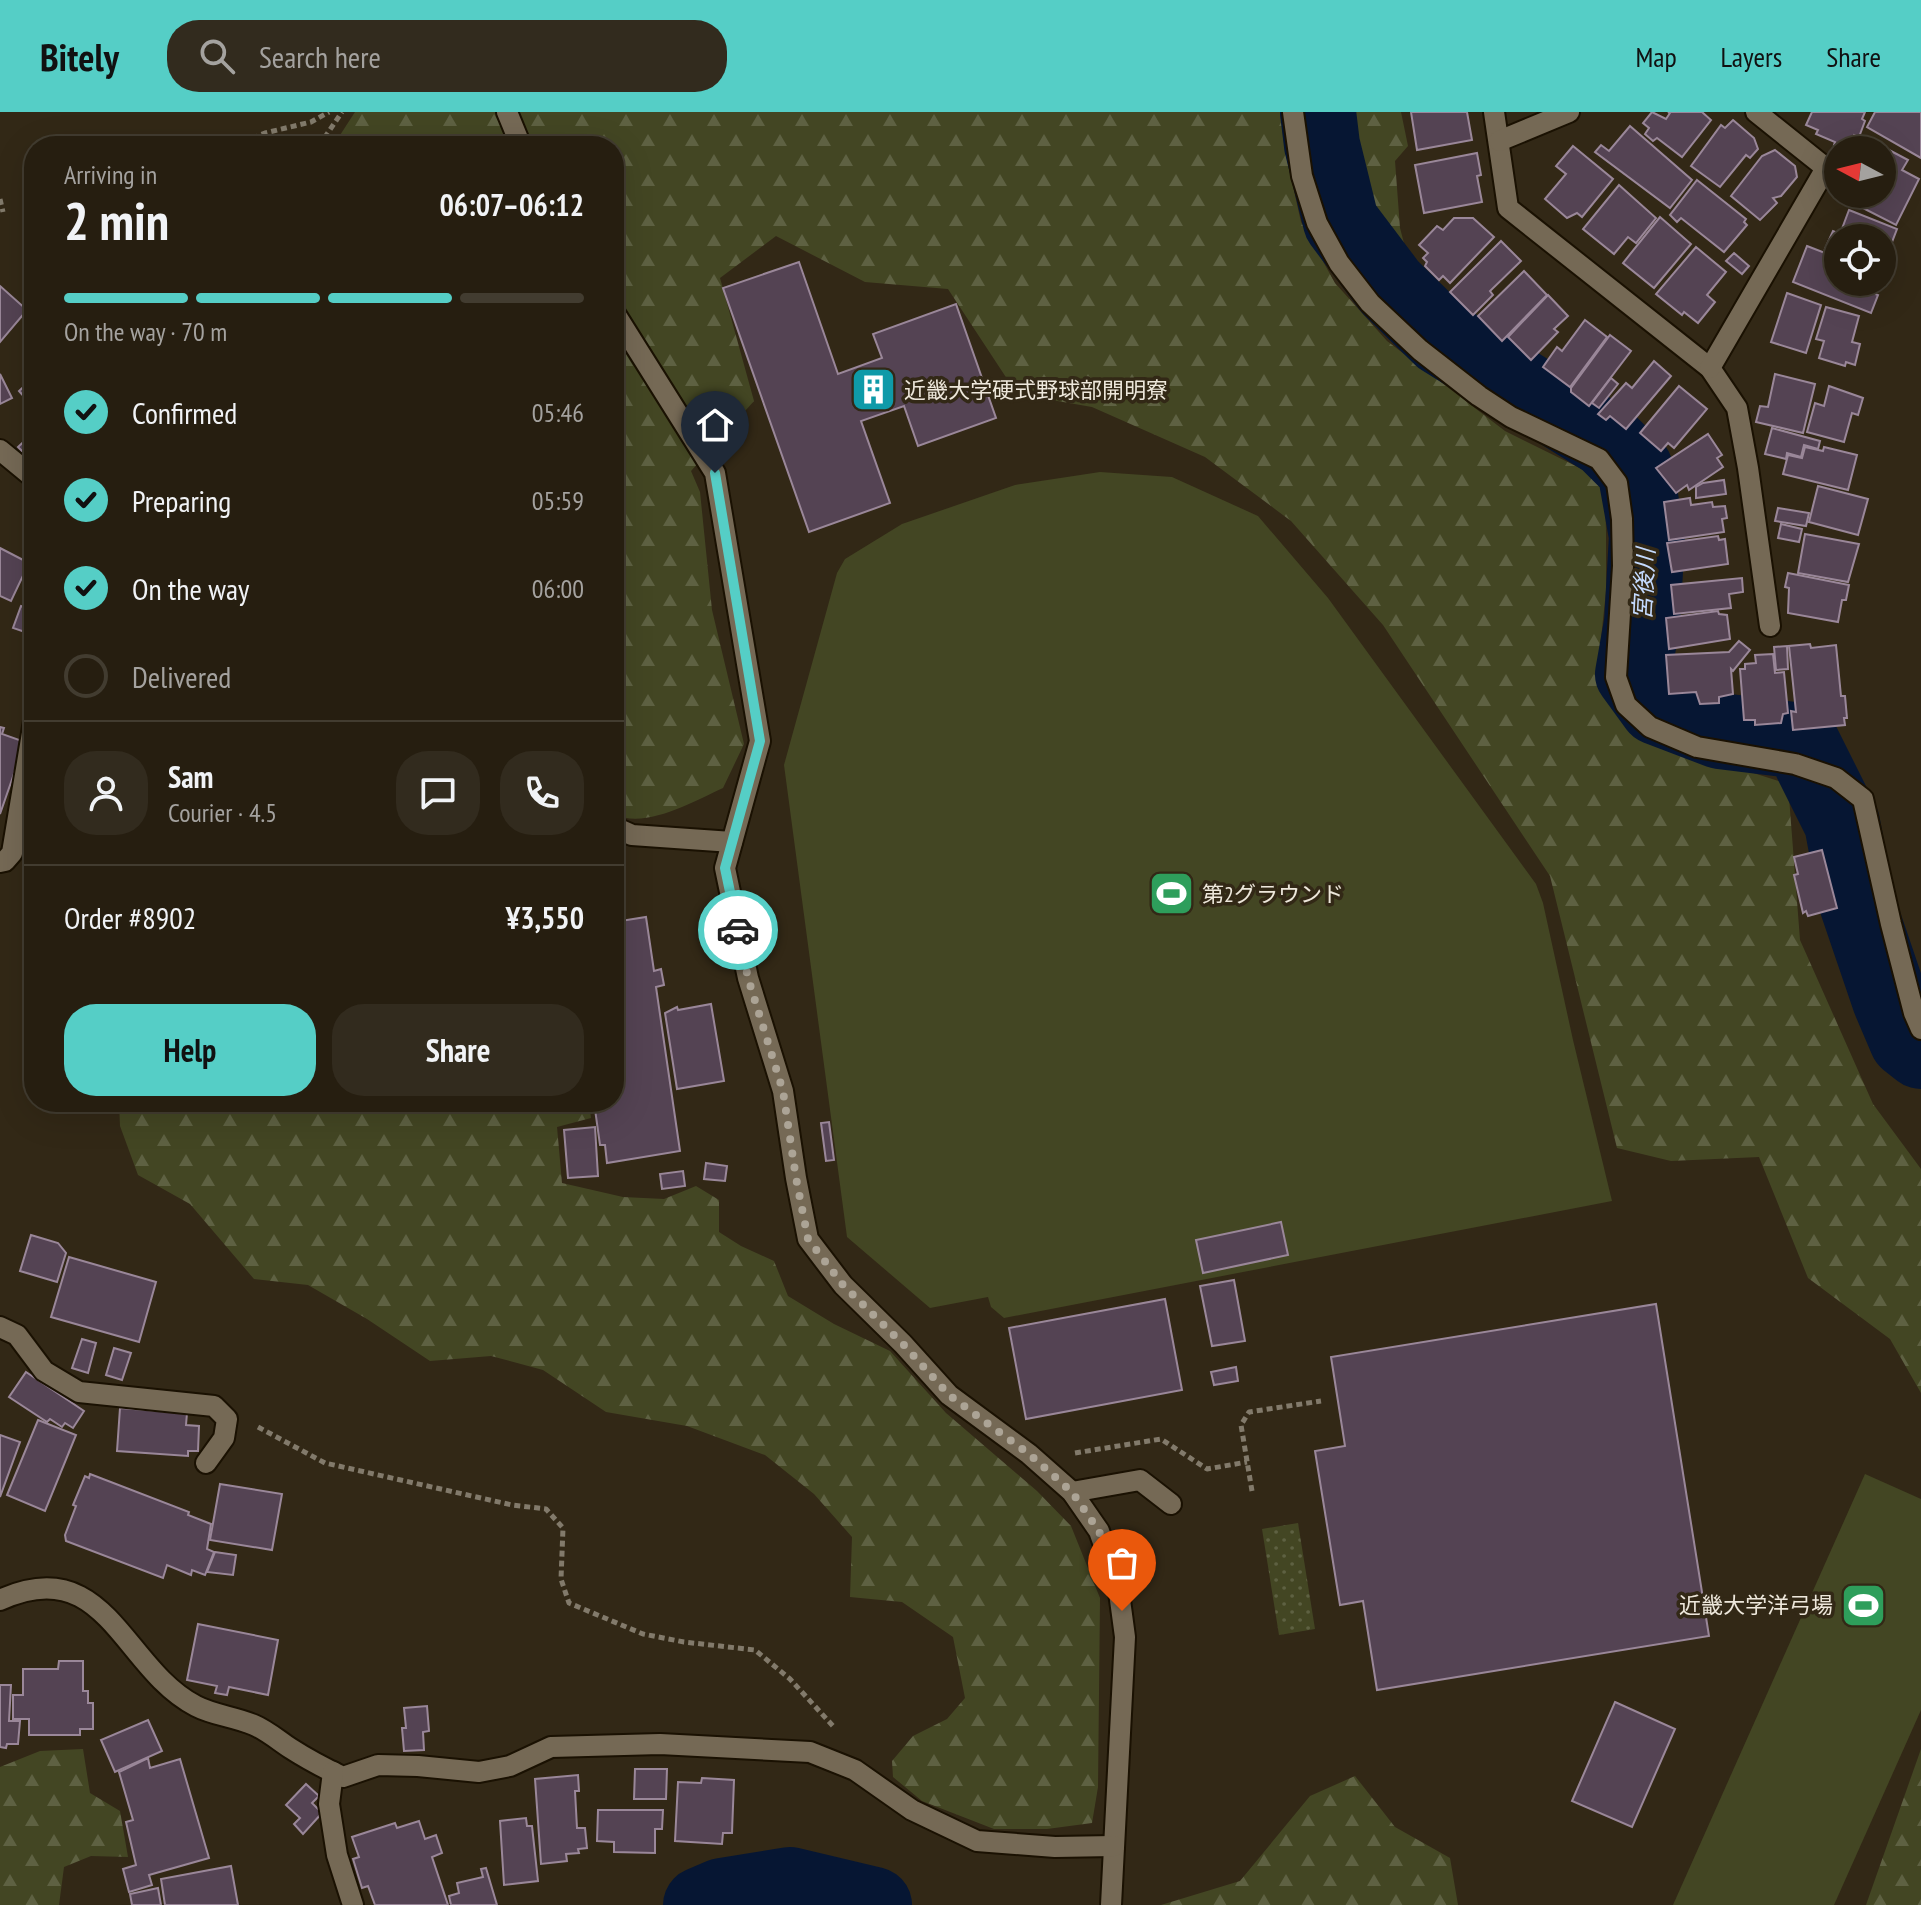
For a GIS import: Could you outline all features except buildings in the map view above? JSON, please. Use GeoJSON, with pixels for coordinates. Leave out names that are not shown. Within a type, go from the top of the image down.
{"type":"FeatureCollection","features":[{"type":"Feature","properties":{"kind":"street"},"geometry":{"type":"LineString","coordinates":[[507,112],[517,136]]}},
{"type":"Feature","properties":{"kind":"street"},"geometry":{"type":"LineString","coordinates":[[1293,112],[1302,176],[1317,223],[1339,263],[1370,303],[1420,350],[1479,396],[1511,417],[1599,459],[1617,483],[1623,566],[1616,677],[1626,705],[1650,727],[1697,747],[1795,764],[1836,778],[1863,799],[1891,924],[1921,1029]]}},
{"type":"Feature","properties":{"kind":"street"},"geometry":{"type":"LineString","coordinates":[[1494,112],[1508,208],[1710,368],[1737,408],[1770,626]]}},
{"type":"Feature","properties":{"kind":"street"},"geometry":{"type":"LineString","coordinates":[[1499,141],[1569,112]]}},
{"type":"Feature","properties":{"kind":"street"},"geometry":{"type":"LineString","coordinates":[[1710,368],[1826,168],[1756,112]]}},
{"type":"Feature","properties":{"kind":"street"},"geometry":{"type":"LineString","coordinates":[[624,328],[715,473],[760,741],[725,868],[748,978],[783,1091],[808,1239],[843,1285],[949,1395],[1029,1454],[1072,1492],[1099,1531],[1118,1585],[1125,1637],[1111,1905]]}},
{"type":"Feature","properties":{"kind":"street"},"geometry":{"type":"LineString","coordinates":[[1,453],[24,470]]}},
{"type":"Feature","properties":{"kind":"street"},"geometry":{"type":"LineString","coordinates":[[0,862],[12,853],[24,781]]}},
{"type":"Feature","properties":{"kind":"street"},"geometry":{"type":"LineString","coordinates":[[624,831],[632,835],[732,842]]}},
{"type":"Feature","properties":{"kind":"street"},"geometry":{"type":"LineString","coordinates":[[0,1327],[17,1335],[44,1371],[79,1392],[214,1406],[227,1419],[224,1438],[206,1463]]}},
{"type":"Feature","properties":{"kind":"street"},"geometry":{"type":"LineString","coordinates":[[1072,1492],[1140,1480],[1171,1504]]}},
{"type":"Feature","properties":{"kind":"street"},"geometry":{"type":"LineString","coordinates":[[0,1600],[25,1588],[52,1589],[86,1597],[171,1689],[196,1706],[257,1726],[315,1764],[343,1777],[378,1765],[479,1772],[510,1766],[551,1747],[660,1744],[810,1752],[855,1770],[912,1810],[977,1841],[1055,1847],[1114,1846]]}},
{"type":"Feature","properties":{"kind":"street"},"geometry":{"type":"LineString","coordinates":[[333,1772],[329,1804],[337,1855],[353,1905]]}},
{"type":"Feature","properties":{"kind":"path"},"geometry":{"type":"LineString","coordinates":[[258,136],[311,122],[329,112]]}},
{"type":"Feature","properties":{"kind":"path"},"geometry":{"type":"LineString","coordinates":[[326,136],[342,112]]}},
{"type":"Feature","properties":{"kind":"path"},"geometry":{"type":"LineString","coordinates":[[0,199],[3,212]]}},
{"type":"Feature","properties":{"kind":"path"},"geometry":{"type":"LineString","coordinates":[[1252,1491],[1241,1425],[1249,1412],[1321,1401]]}},
{"type":"Feature","properties":{"kind":"path"},"geometry":{"type":"LineString","coordinates":[[227,1419],[242,1414],[294,1448],[325,1463],[512,1505],[546,1509],[563,1528],[561,1579],[569,1603],[643,1634],[755,1650],[790,1679],[836,1729],[844,1765]]}},
{"type":"Feature","properties":{"kind":"green space"},"geometry":{"type":"Polygon","coordinates":[[[355,112],[1280,112],[1285,151],[1301,222],[1335,283],[1387,341],[1505,431],[1596,476],[1605,495],[1606,532],[1606,591],[1597,676],[1608,703],[1643,738],[1788,784],[1800,940],[1873,1104],[1921,1169],[1921,1393],[1890,1339],[1808,1278],[1759,1157],[1671,1161],[1617,1148],[1550,876],[1383,625],[1291,521],[1205,457],[1092,407],[1017,394],[948,289],[865,282],[776,236],[720,278],[754,401],[691,471],[700,492],[712,610],[744,744],[723,788],[669,812],[640,819],[624,817],[624,136],[339,136],[355,112]]]}},
{"type":"Feature","properties":{"kind":"green space"},"geometry":{"type":"Polygon","coordinates":[[[1325,112],[1401,112],[1408,146],[1395,161],[1400,228],[1411,270],[1395,275],[1361,237],[1327,143],[1325,112]]]}},
{"type":"Feature","properties":{"kind":"green space","name":"第2グラウンド"},"geometry":{"type":"Polygon","coordinates":[[[1100,472],[1172,477],[1258,516],[1328,598],[1536,884],[1612,1201],[1004,1318],[991,1307],[988,1297],[930,1308],[847,1237],[784,765],[837,573],[845,559],[902,524],[1015,485],[1100,472]]]}},
{"type":"Feature","properties":{"kind":"green space"},"geometry":{"type":"Polygon","coordinates":[[[119,1112],[590,1112],[591,1118],[557,1127],[562,1183],[623,1197],[664,1199],[696,1186],[719,1200],[719,1232],[774,1261],[788,1296],[834,1324],[890,1351],[946,1413],[1037,1491],[1071,1526],[1100,1598],[1098,1787],[1092,1823],[1047,1829],[994,1829],[922,1801],[893,1777],[892,1761],[913,1736],[947,1719],[965,1698],[953,1637],[902,1602],[850,1597],[852,1537],[814,1494],[765,1455],[687,1426],[606,1412],[543,1370],[491,1356],[430,1361],[308,1285],[254,1279],[190,1204],[138,1175],[120,1126],[119,1112]]]}},
{"type":"Feature","properties":{"kind":"green space","name":"近畿大学洋弓場"},"geometry":{"type":"Polygon","coordinates":[[[1865,1474],[1921,1499],[1921,1710],[1834,1905],[1673,1905],[1865,1474]]]}},
{"type":"Feature","properties":{"kind":"green space"},"geometry":{"type":"Polygon","coordinates":[[[1298,1523],[1315,1629],[1279,1635],[1262,1529],[1298,1523]]]}},
{"type":"Feature","properties":{"kind":"green space"},"geometry":{"type":"Polygon","coordinates":[[[83,1749],[90,1793],[120,1811],[128,1857],[91,1856],[64,1867],[59,1905],[0,1905],[0,1767],[40,1751],[83,1749]]]}},
{"type":"Feature","properties":{"kind":"green space"},"geometry":{"type":"Polygon","coordinates":[[[1921,1749],[1921,1905],[1866,1905],[1921,1749]]]}},
{"type":"Feature","properties":{"kind":"green space"},"geometry":{"type":"Polygon","coordinates":[[[1355,1776],[1395,1827],[1450,1858],[1458,1905],[1161,1905],[1240,1881],[1310,1796],[1355,1776]]]}},
{"type":"Feature","properties":{"kind":"waterway","name":"宮後川"},"geometry":{"type":"LineString","coordinates":[[1318,112],[1322,145],[1341,222],[1390,287],[1442,338],[1606,440],[1635,469],[1647,536],[1642,623],[1633,674],[1657,707],[1720,731],[1801,741],[1842,823],[1857,903],[1890,1000],[1907,1040],[1921,1051]]}},
{"type":"Feature","properties":{"kind":"waterway"},"geometry":{"type":"LineString","coordinates":[[701,1905],[722,1896],[790,1885],[874,1905]]}},
{"type":"Feature","properties":{"kind":"way so far"},"geometry":{"type":"LineString","coordinates":[[738,930],[748,978],[783,1091],[808,1239],[843,1285],[949,1395],[1029,1454],[1072,1492],[1099,1531],[1118,1585],[1122,1611]]}},
{"type":"Feature","properties":{"kind":"place","name":"近畿大学硬式野球部開明寮"},"geometry":{"type":"Point","coordinates":[873,390]}},
{"type":"Feature","properties":{"kind":"place","name":"第2グラウンド"},"geometry":{"type":"Point","coordinates":[1171,894]}},
{"type":"Feature","properties":{"kind":"place","name":"近畿大学洋弓場"},"geometry":{"type":"Point","coordinates":[1864,1605]}},
{"type":"Feature","properties":{"kind":"route"},"geometry":{"type":"LineString","coordinates":[[715,473],[760,741],[725,868],[738,930]]}}]}
